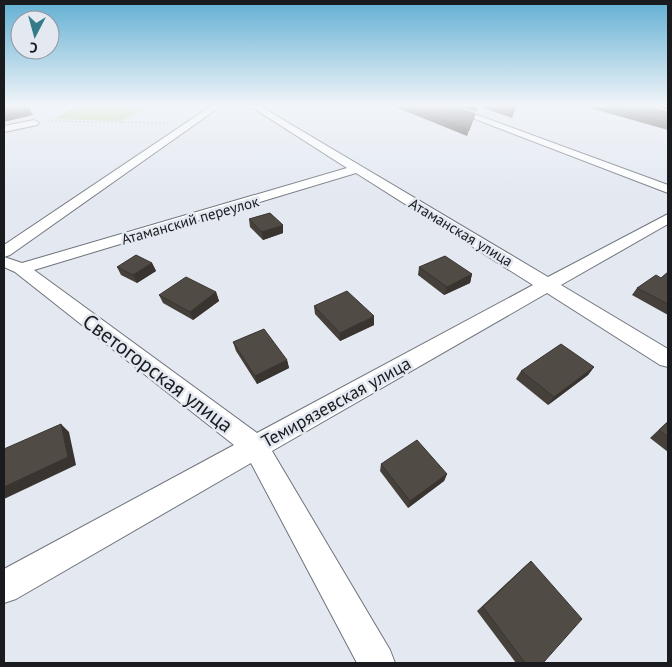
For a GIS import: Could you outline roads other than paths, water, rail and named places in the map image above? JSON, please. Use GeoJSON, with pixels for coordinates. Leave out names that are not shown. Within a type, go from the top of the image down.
{"type":"FeatureCollection","features":[{"type":"Feature","properties":{"kind":"street"},"geometry":{"type":"LineString","coordinates":[[10,261],[176,137]]}},
{"type":"Feature","properties":{"kind":"street","name":"Атаманская улица"},"geometry":{"type":"LineString","coordinates":[[305,137],[668,359]]}},
{"type":"Feature","properties":{"kind":"street"},"geometry":{"type":"LineString","coordinates":[[529,137],[668,189]]}},
{"type":"Feature","properties":{"kind":"street","name":"Атаманский переулок"},"geometry":{"type":"LineString","coordinates":[[10,261],[358,170]]}},
{"type":"Feature","properties":{"kind":"street","name":"Темирязевская улица"},"geometry":{"type":"LineString","coordinates":[[4,587],[668,218]]}},
{"type":"Feature","properties":{"kind":"street","name":"Светогорская улица"},"geometry":{"type":"LineString","coordinates":[[10,261],[256,447],[377,663]]}}]}
